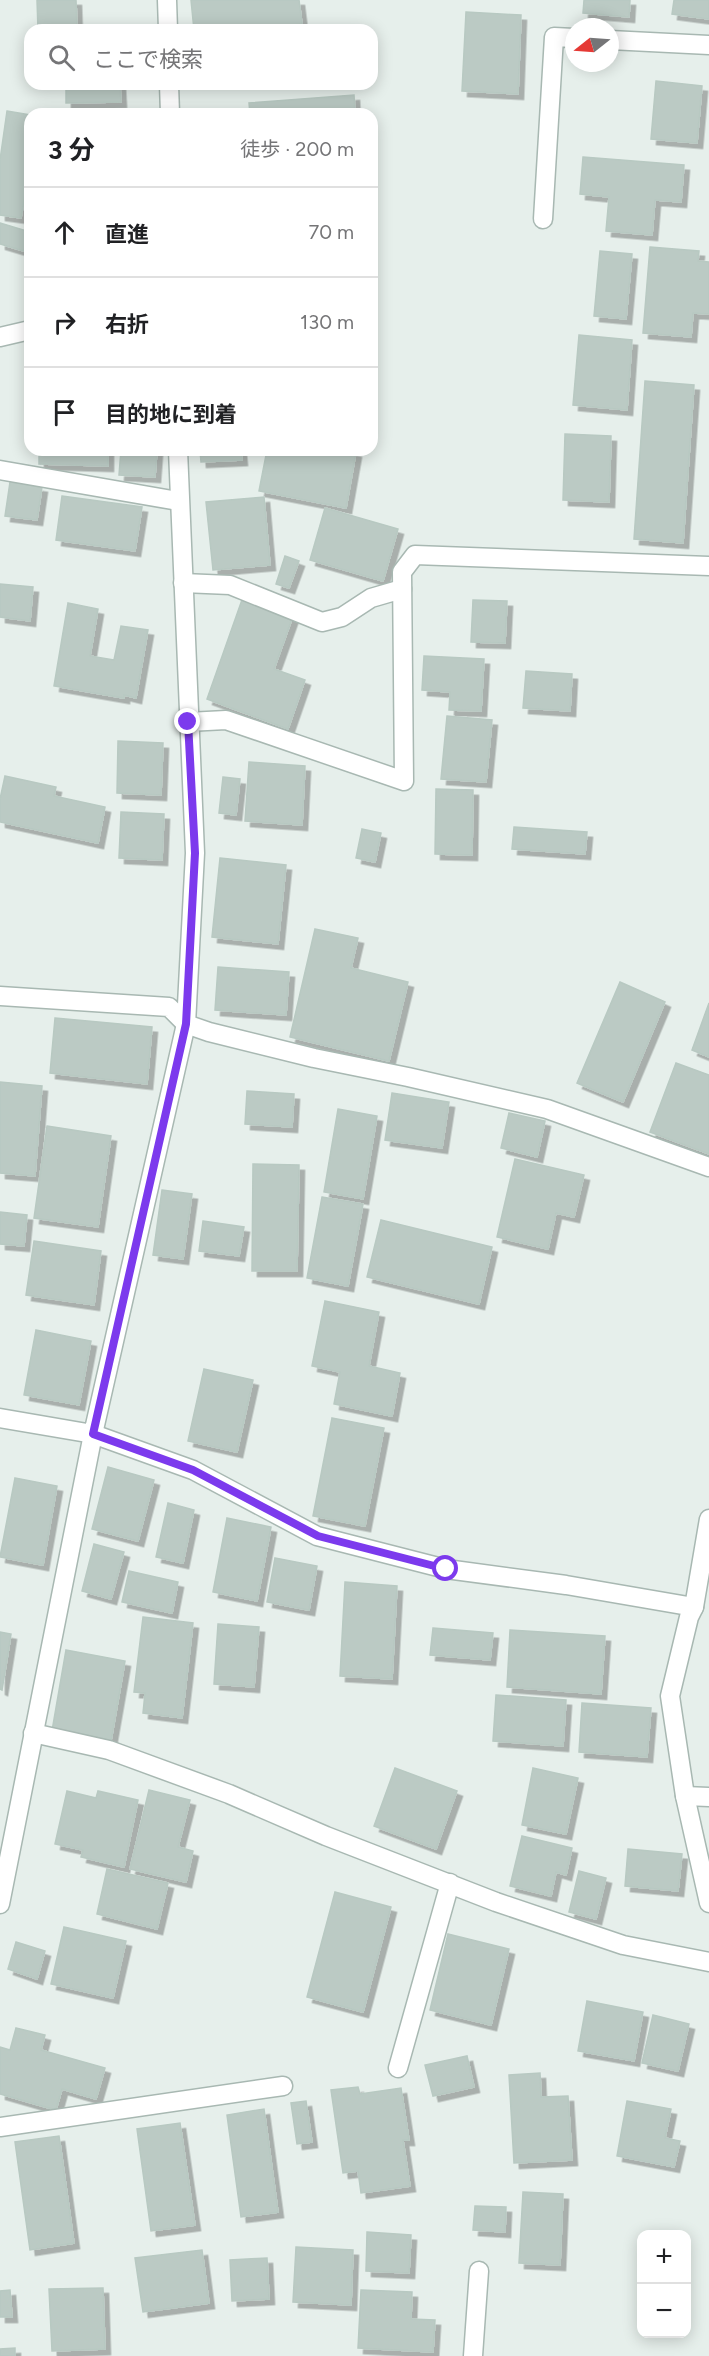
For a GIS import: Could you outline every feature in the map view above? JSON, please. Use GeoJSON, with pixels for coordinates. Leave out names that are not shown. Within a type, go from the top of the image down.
{"type":"FeatureCollection","features":[{"type":"Feature","properties":{"kind":"street"},"geometry":{"type":"LineString","coordinates":[[167,0],[168,24]]}},
{"type":"Feature","properties":{"kind":"street"},"geometry":{"type":"LineString","coordinates":[[543,219],[554,37],[565,38]]}},
{"type":"Feature","properties":{"kind":"street"},"geometry":{"type":"LineString","coordinates":[[619,40],[709,45]]}},
{"type":"Feature","properties":{"kind":"street"},"geometry":{"type":"LineString","coordinates":[[169,90],[170,108]]}},
{"type":"Feature","properties":{"kind":"street"},"geometry":{"type":"LineString","coordinates":[[0,337],[24,331]]}},
{"type":"Feature","properties":{"kind":"street"},"geometry":{"type":"LineString","coordinates":[[0,1904],[93,1434],[186,1024],[195,853],[177,456]]}},
{"type":"Feature","properties":{"kind":"street"},"geometry":{"type":"LineString","coordinates":[[0,470],[178,501]]}},
{"type":"Feature","properties":{"kind":"street"},"geometry":{"type":"LineString","coordinates":[[188,722],[226,720],[404,781],[402,572],[416,555],[709,566]]}},
{"type":"Feature","properties":{"kind":"street"},"geometry":{"type":"LineString","coordinates":[[183,583],[230,585],[322,622],[342,617],[371,598],[402,589]]}},
{"type":"Feature","properties":{"kind":"street"},"geometry":{"type":"LineString","coordinates":[[0,996],[169,1007],[186,1024],[209,1032],[314,1058],[547,1109],[709,1167]]}},
{"type":"Feature","properties":{"kind":"street"},"geometry":{"type":"LineString","coordinates":[[0,1418],[93,1434],[193,1470],[318,1536],[446,1569],[566,1585],[694,1607]]}},
{"type":"Feature","properties":{"kind":"street"},"geometry":{"type":"LineString","coordinates":[[709,1519],[694,1607],[689,1617],[670,1696],[685,1796],[709,1903]]}},
{"type":"Feature","properties":{"kind":"street"},"geometry":{"type":"LineString","coordinates":[[33,1733],[109,1750],[142,1762],[229,1794],[326,1836],[496,1902],[623,1945],[709,1962]]}},
{"type":"Feature","properties":{"kind":"street"},"geometry":{"type":"LineString","coordinates":[[685,1796],[709,1797]]}},
{"type":"Feature","properties":{"kind":"street"},"geometry":{"type":"LineString","coordinates":[[398,2068],[450,1883]]}},
{"type":"Feature","properties":{"kind":"street"},"geometry":{"type":"LineString","coordinates":[[0,2127],[283,2086]]}},
{"type":"Feature","properties":{"kind":"street"},"geometry":{"type":"LineString","coordinates":[[473,2356],[479,2271]]}},
{"type":"Feature","properties":{"kind":"building"},"geometry":{"type":"Polygon","coordinates":[[[37,0],[76,0],[77,24],[38,24],[37,0]]]}},
{"type":"Feature","properties":{"kind":"building"},"geometry":{"type":"Polygon","coordinates":[[[191,0],[299,0],[302,24],[193,24],[191,0]]]}},
{"type":"Feature","properties":{"kind":"building"},"geometry":{"type":"Polygon","coordinates":[[[584,0],[630,0],[629,17],[583,13],[584,0]]]}},
{"type":"Feature","properties":{"kind":"building"},"geometry":{"type":"Polygon","coordinates":[[[674,0],[709,0],[709,19],[672,14],[674,0]]]}},
{"type":"Feature","properties":{"kind":"building"},"geometry":{"type":"Polygon","coordinates":[[[466,12],[521,15],[518,94],[462,91],[466,12]]]}},
{"type":"Feature","properties":{"kind":"building"},"geometry":{"type":"Polygon","coordinates":[[[656,81],[702,86],[697,143],[651,139],[656,81]]]}},
{"type":"Feature","properties":{"kind":"building"},"geometry":{"type":"Polygon","coordinates":[[[66,90],[120,90],[121,102],[66,103],[66,90]]]}},
{"type":"Feature","properties":{"kind":"building"},"geometry":{"type":"Polygon","coordinates":[[[354,95],[355,108],[249,108],[249,103],[354,95]]]}},
{"type":"Feature","properties":{"kind":"building"},"geometry":{"type":"Polygon","coordinates":[[[7,111],[24,114],[24,201],[21,218],[0,215],[0,160],[7,111]]]}},
{"type":"Feature","properties":{"kind":"building"},"geometry":{"type":"Polygon","coordinates":[[[583,157],[684,165],[681,202],[655,200],[652,235],[606,231],[609,197],[580,194],[583,157]]]}},
{"type":"Feature","properties":{"kind":"building"},"geometry":{"type":"Polygon","coordinates":[[[0,223],[24,230],[24,251],[0,244],[0,223]]]}},
{"type":"Feature","properties":{"kind":"building"},"geometry":{"type":"Polygon","coordinates":[[[650,247],[699,251],[698,261],[709,262],[709,314],[693,313],[691,337],[643,333],[650,247]]]}},
{"type":"Feature","properties":{"kind":"building"},"geometry":{"type":"Polygon","coordinates":[[[600,251],[632,254],[626,319],[594,316],[600,251]]]}},
{"type":"Feature","properties":{"kind":"building"},"geometry":{"type":"Polygon","coordinates":[[[579,335],[632,340],[627,410],[573,405],[579,335]]]}},
{"type":"Feature","properties":{"kind":"building"},"geometry":{"type":"Polygon","coordinates":[[[645,381],[694,385],[683,543],[634,539],[645,381]]]}},
{"type":"Feature","properties":{"kind":"building"},"geometry":{"type":"Polygon","coordinates":[[[565,434],[611,436],[609,502],[563,500],[565,434]]]}},
{"type":"Feature","properties":{"kind":"building"},"geometry":{"type":"Polygon","coordinates":[[[39,456],[108,456],[108,466],[39,464],[39,456]]]}},
{"type":"Feature","properties":{"kind":"building"},"geometry":{"type":"Polygon","coordinates":[[[121,456],[157,456],[155,477],[119,475],[121,456]]]}},
{"type":"Feature","properties":{"kind":"building"},"geometry":{"type":"Polygon","coordinates":[[[200,456],[242,456],[242,460],[201,462],[200,456]]]}},
{"type":"Feature","properties":{"kind":"building"},"geometry":{"type":"Polygon","coordinates":[[[266,456],[355,456],[346,508],[259,491],[266,456]]]}},
{"type":"Feature","properties":{"kind":"building"},"geometry":{"type":"Polygon","coordinates":[[[10,482],[42,487],[37,520],[5,516],[10,482]]]}},
{"type":"Feature","properties":{"kind":"building"},"geometry":{"type":"Polygon","coordinates":[[[62,496],[142,507],[135,551],[56,540],[62,496]]]}},
{"type":"Feature","properties":{"kind":"building"},"geometry":{"type":"Polygon","coordinates":[[[264,497],[270,565],[213,570],[206,502],[264,497]]]}},
{"type":"Feature","properties":{"kind":"building"},"geometry":{"type":"Polygon","coordinates":[[[325,508],[398,529],[383,581],[310,560],[325,508]]]}},
{"type":"Feature","properties":{"kind":"building"},"geometry":{"type":"Polygon","coordinates":[[[285,556],[299,561],[289,588],[276,584],[285,556]]]}},
{"type":"Feature","properties":{"kind":"building"},"geometry":{"type":"Polygon","coordinates":[[[0,584],[33,587],[30,621],[0,617],[0,584]]]}},
{"type":"Feature","properties":{"kind":"building"},"geometry":{"type":"Polygon","coordinates":[[[243,597],[293,616],[274,669],[305,680],[288,729],[207,699],[243,597]]]}},
{"type":"Feature","properties":{"kind":"building"},"geometry":{"type":"Polygon","coordinates":[[[473,600],[507,601],[505,643],[471,642],[473,600]]]}},
{"type":"Feature","properties":{"kind":"building"},"geometry":{"type":"Polygon","coordinates":[[[68,603],[98,609],[90,656],[114,660],[121,626],[148,630],[136,698],[54,686],[68,603]]]}},
{"type":"Feature","properties":{"kind":"building"},"geometry":{"type":"Polygon","coordinates":[[[424,656],[484,659],[481,711],[449,710],[450,692],[422,690],[424,656]]]}},
{"type":"Feature","properties":{"kind":"building"},"geometry":{"type":"Polygon","coordinates":[[[526,671],[572,674],[570,711],[523,708],[526,671]]]}},
{"type":"Feature","properties":{"kind":"building"},"geometry":{"type":"Polygon","coordinates":[[[447,716],[492,720],[486,782],[441,779],[447,716]]]}},
{"type":"Feature","properties":{"kind":"building"},"geometry":{"type":"Polygon","coordinates":[[[118,741],[163,743],[161,795],[117,793],[118,741]]]}},
{"type":"Feature","properties":{"kind":"building"},"geometry":{"type":"Polygon","coordinates":[[[249,762],[305,766],[302,825],[245,821],[249,762]]]}},
{"type":"Feature","properties":{"kind":"building"},"geometry":{"type":"Polygon","coordinates":[[[5,776],[56,787],[54,796],[105,807],[98,843],[0,822],[0,799],[5,776]]]}},
{"type":"Feature","properties":{"kind":"building"},"geometry":{"type":"Polygon","coordinates":[[[223,777],[240,779],[236,815],[219,813],[223,777]]]}},
{"type":"Feature","properties":{"kind":"building"},"geometry":{"type":"Polygon","coordinates":[[[436,789],[473,790],[472,855],[435,854],[436,789]]]}},
{"type":"Feature","properties":{"kind":"building"},"geometry":{"type":"Polygon","coordinates":[[[121,812],[164,814],[162,860],[119,858],[121,812]]]}},
{"type":"Feature","properties":{"kind":"building"},"geometry":{"type":"Polygon","coordinates":[[[514,827],[587,832],[585,854],[512,849],[514,827]]]}},
{"type":"Feature","properties":{"kind":"building"},"geometry":{"type":"Polygon","coordinates":[[[362,829],[381,833],[375,862],[356,858],[362,829]]]}},
{"type":"Feature","properties":{"kind":"building"},"geometry":{"type":"Polygon","coordinates":[[[220,858],[286,865],[278,944],[212,937],[220,858]]]}},
{"type":"Feature","properties":{"kind":"building"},"geometry":{"type":"Polygon","coordinates":[[[315,929],[358,938],[351,968],[408,982],[389,1061],[290,1037],[315,929]]]}},
{"type":"Feature","properties":{"kind":"building"},"geometry":{"type":"Polygon","coordinates":[[[218,967],[289,972],[286,1015],[215,1010],[218,967]]]}},
{"type":"Feature","properties":{"kind":"building"},"geometry":{"type":"Polygon","coordinates":[[[620,982],[665,1002],[623,1102],[577,1083],[620,982]]]}},
{"type":"Feature","properties":{"kind":"building"},"geometry":{"type":"Polygon","coordinates":[[[709,1003],[709,1057],[692,1050],[709,1003]]]}},
{"type":"Feature","properties":{"kind":"building"},"geometry":{"type":"Polygon","coordinates":[[[55,1018],[152,1027],[147,1084],[50,1073],[55,1018]]]}},
{"type":"Feature","properties":{"kind":"building"},"geometry":{"type":"Polygon","coordinates":[[[676,1063],[709,1075],[709,1154],[650,1132],[676,1063]]]}},
{"type":"Feature","properties":{"kind":"building"},"geometry":{"type":"Polygon","coordinates":[[[0,1082],[42,1086],[35,1176],[0,1173],[0,1082]]]}},
{"type":"Feature","properties":{"kind":"building"},"geometry":{"type":"Polygon","coordinates":[[[247,1091],[294,1094],[292,1127],[245,1124],[247,1091]]]}},
{"type":"Feature","properties":{"kind":"building"},"geometry":{"type":"Polygon","coordinates":[[[392,1093],[449,1102],[442,1148],[385,1140],[392,1093]]]}},
{"type":"Feature","properties":{"kind":"building"},"geometry":{"type":"Polygon","coordinates":[[[338,1109],[377,1116],[363,1199],[324,1192],[338,1109]]]}},
{"type":"Feature","properties":{"kind":"building"},"geometry":{"type":"Polygon","coordinates":[[[509,1113],[545,1121],[537,1157],[501,1148],[509,1113]]]}},
{"type":"Feature","properties":{"kind":"building"},"geometry":{"type":"Polygon","coordinates":[[[47,1126],[111,1136],[98,1227],[34,1218],[47,1126]]]}},
{"type":"Feature","properties":{"kind":"building"},"geometry":{"type":"Polygon","coordinates":[[[515,1159],[584,1175],[574,1217],[556,1213],[548,1249],[497,1237],[515,1159]]]}},
{"type":"Feature","properties":{"kind":"building"},"geometry":{"type":"Polygon","coordinates":[[[253,1164],[299,1165],[297,1271],[252,1271],[253,1164]]]}},
{"type":"Feature","properties":{"kind":"building"},"geometry":{"type":"Polygon","coordinates":[[[162,1190],[192,1194],[183,1259],[153,1255],[162,1190]]]}},
{"type":"Feature","properties":{"kind":"building"},"geometry":{"type":"Polygon","coordinates":[[[322,1197],[363,1204],[348,1286],[307,1278],[322,1197]]]}},
{"type":"Feature","properties":{"kind":"building"},"geometry":{"type":"Polygon","coordinates":[[[0,1212],[27,1215],[24,1246],[0,1244],[0,1212]]]}},
{"type":"Feature","properties":{"kind":"building"},"geometry":{"type":"Polygon","coordinates":[[[381,1220],[492,1247],[479,1304],[367,1277],[381,1220]]]}},
{"type":"Feature","properties":{"kind":"building"},"geometry":{"type":"Polygon","coordinates":[[[203,1221],[244,1227],[239,1256],[199,1251],[203,1221]]]}},
{"type":"Feature","properties":{"kind":"building"},"geometry":{"type":"Polygon","coordinates":[[[34,1241],[101,1251],[94,1305],[26,1295],[34,1241]]]}},
{"type":"Feature","properties":{"kind":"building"},"geometry":{"type":"Polygon","coordinates":[[[325,1301],[379,1312],[369,1366],[400,1373],[392,1416],[334,1404],[340,1372],[312,1366],[325,1301]]]}},
{"type":"Feature","properties":{"kind":"building"},"geometry":{"type":"Polygon","coordinates":[[[36,1330],[91,1341],[79,1405],[24,1395],[36,1330]]]}},
{"type":"Feature","properties":{"kind":"building"},"geometry":{"type":"Polygon","coordinates":[[[204,1369],[253,1380],[237,1452],[188,1441],[204,1369]]]}},
{"type":"Feature","properties":{"kind":"building"},"geometry":{"type":"Polygon","coordinates":[[[332,1418],[384,1428],[365,1526],[313,1516],[332,1418]]]}},
{"type":"Feature","properties":{"kind":"building"},"geometry":{"type":"Polygon","coordinates":[[[108,1467],[154,1480],[138,1541],[92,1529],[108,1467]]]}},
{"type":"Feature","properties":{"kind":"building"},"geometry":{"type":"Polygon","coordinates":[[[15,1478],[57,1486],[43,1565],[0,1557],[15,1478]]]}},
{"type":"Feature","properties":{"kind":"building"},"geometry":{"type":"Polygon","coordinates":[[[168,1503],[194,1510],[183,1563],[156,1557],[168,1503]]]}},
{"type":"Feature","properties":{"kind":"building"},"geometry":{"type":"Polygon","coordinates":[[[227,1518],[271,1527],[257,1601],[213,1592],[227,1518]]]}},
{"type":"Feature","properties":{"kind":"building"},"geometry":{"type":"Polygon","coordinates":[[[94,1544],[124,1552],[111,1599],[82,1591],[94,1544]]]}},
{"type":"Feature","properties":{"kind":"building"},"geometry":{"type":"Polygon","coordinates":[[[275,1558],[317,1566],[309,1610],[267,1602],[275,1558]]]}},
{"type":"Feature","properties":{"kind":"building"},"geometry":{"type":"Polygon","coordinates":[[[129,1571],[178,1582],[172,1613],[122,1602],[129,1571]]]}},
{"type":"Feature","properties":{"kind":"building"},"geometry":{"type":"Polygon","coordinates":[[[345,1582],[397,1586],[392,1679],[340,1676],[345,1582]]]}},
{"type":"Feature","properties":{"kind":"building"},"geometry":{"type":"Polygon","coordinates":[[[143,1617],[193,1623],[182,1718],[143,1713],[145,1693],[134,1692],[143,1617]]]}},
{"type":"Feature","properties":{"kind":"building"},"geometry":{"type":"Polygon","coordinates":[[[218,1624],[259,1627],[254,1687],[214,1684],[218,1624]]]}},
{"type":"Feature","properties":{"kind":"building"},"geometry":{"type":"Polygon","coordinates":[[[433,1628],[493,1633],[490,1660],[430,1655],[433,1628]]]}},
{"type":"Feature","properties":{"kind":"building"},"geometry":{"type":"Polygon","coordinates":[[[510,1630],[605,1636],[601,1694],[507,1687],[510,1630]]]}},
{"type":"Feature","properties":{"kind":"building"},"geometry":{"type":"Polygon","coordinates":[[[0,1632],[11,1634],[2,1690],[0,1689],[0,1632]]]}},
{"type":"Feature","properties":{"kind":"building"},"geometry":{"type":"Polygon","coordinates":[[[66,1650],[125,1661],[111,1741],[52,1731],[66,1650]]]}},
{"type":"Feature","properties":{"kind":"building"},"geometry":{"type":"Polygon","coordinates":[[[496,1695],[566,1700],[563,1746],[493,1741],[496,1695]]]}},
{"type":"Feature","properties":{"kind":"building"},"geometry":{"type":"Polygon","coordinates":[[[582,1703],[651,1708],[647,1757],[579,1752],[582,1703]]]}},
{"type":"Feature","properties":{"kind":"building"},"geometry":{"type":"Polygon","coordinates":[[[395,1768],[457,1791],[436,1849],[374,1826],[395,1768]]]}},
{"type":"Feature","properties":{"kind":"building"},"geometry":{"type":"Polygon","coordinates":[[[533,1768],[578,1778],[566,1834],[522,1825],[533,1768]]]}},
{"type":"Feature","properties":{"kind":"building"},"geometry":{"type":"Polygon","coordinates":[[[149,1790],[190,1800],[178,1847],[193,1851],[186,1882],[130,1869],[149,1790]]]}},
{"type":"Feature","properties":{"kind":"building"},"geometry":{"type":"Polygon","coordinates":[[[67,1791],[96,1798],[98,1791],[138,1800],[124,1867],[81,1857],[83,1850],[55,1844],[67,1791]]]}},
{"type":"Feature","properties":{"kind":"building"},"geometry":{"type":"Polygon","coordinates":[[[522,1836],[572,1848],[566,1875],[556,1872],[551,1896],[510,1886],[522,1836]]]}},
{"type":"Feature","properties":{"kind":"building"},"geometry":{"type":"Polygon","coordinates":[[[628,1849],[682,1854],[678,1891],[625,1886],[628,1849]]]}},
{"type":"Feature","properties":{"kind":"building"},"geometry":{"type":"Polygon","coordinates":[[[107,1869],[168,1883],[157,1929],[97,1914],[107,1869]]]}},
{"type":"Feature","properties":{"kind":"building"},"geometry":{"type":"Polygon","coordinates":[[[579,1871],[606,1878],[596,1919],[569,1912],[579,1871]]]}},
{"type":"Feature","properties":{"kind":"building"},"geometry":{"type":"Polygon","coordinates":[[[335,1892],[391,1907],[363,2012],[307,1997],[335,1892]]]}},
{"type":"Feature","properties":{"kind":"building"},"geometry":{"type":"Polygon","coordinates":[[[64,1927],[126,1941],[113,1998],[51,1984],[64,1927]]]}},
{"type":"Feature","properties":{"kind":"building"},"geometry":{"type":"Polygon","coordinates":[[[448,1934],[509,1949],[491,2025],[430,2010],[448,1934]]]}},
{"type":"Feature","properties":{"kind":"building"},"geometry":{"type":"Polygon","coordinates":[[[16,1942],[45,1951],[37,1979],[8,1969],[16,1942]]]}},
{"type":"Feature","properties":{"kind":"building"},"geometry":{"type":"Polygon","coordinates":[[[587,2001],[643,2012],[634,2061],[578,2051],[587,2001]]]}},
{"type":"Feature","properties":{"kind":"building"},"geometry":{"type":"Polygon","coordinates":[[[653,2015],[689,2024],[678,2071],[642,2063],[653,2015]]]}},
{"type":"Feature","properties":{"kind":"building"},"geometry":{"type":"Polygon","coordinates":[[[16,2028],[45,2035],[41,2050],[105,2068],[96,2099],[62,2089],[56,2110],[0,2094],[0,2047],[10,2050],[16,2028]]]}},
{"type":"Feature","properties":{"kind":"building"},"geometry":{"type":"Polygon","coordinates":[[[467,2056],[474,2087],[433,2096],[425,2065],[467,2056]]]}},
{"type":"Feature","properties":{"kind":"building"},"geometry":{"type":"Polygon","coordinates":[[[540,2073],[541,2097],[568,2096],[572,2160],[514,2163],[509,2075],[540,2073]]]}},
{"type":"Feature","properties":{"kind":"building"},"geometry":{"type":"Polygon","coordinates":[[[358,2087],[360,2094],[401,2088],[409,2140],[403,2140],[410,2186],[361,2193],[358,2171],[343,2173],[331,2090],[358,2087]]]}},
{"type":"Feature","properties":{"kind":"building"},"geometry":{"type":"Polygon","coordinates":[[[306,2101],[312,2142],[297,2144],[291,2103],[306,2101]]]}},
{"type":"Feature","properties":{"kind":"building"},"geometry":{"type":"Polygon","coordinates":[[[627,2101],[671,2109],[665,2138],[680,2141],[674,2167],[617,2156],[627,2101]]]}},
{"type":"Feature","properties":{"kind":"building"},"geometry":{"type":"Polygon","coordinates":[[[264,2109],[278,2212],[241,2217],[227,2115],[264,2109]]]}},
{"type":"Feature","properties":{"kind":"building"},"geometry":{"type":"Polygon","coordinates":[[[180,2123],[195,2225],[151,2231],[137,2129],[180,2123]]]}},
{"type":"Feature","properties":{"kind":"building"},"geometry":{"type":"Polygon","coordinates":[[[59,2136],[74,2243],[30,2250],[15,2142],[59,2136]]]}},
{"type":"Feature","properties":{"kind":"building"},"geometry":{"type":"Polygon","coordinates":[[[523,2192],[563,2194],[560,2265],[519,2263],[523,2192]]]}},
{"type":"Feature","properties":{"kind":"building"},"geometry":{"type":"Polygon","coordinates":[[[475,2206],[506,2207],[505,2232],[473,2230],[475,2206]]]}},
{"type":"Feature","properties":{"kind":"building"},"geometry":{"type":"Polygon","coordinates":[[[367,2232],[411,2235],[409,2273],[366,2271],[367,2232]]]}},
{"type":"Feature","properties":{"kind":"building"},"geometry":{"type":"Polygon","coordinates":[[[296,2247],[353,2250],[351,2305],[293,2302],[296,2247]]]}},
{"type":"Feature","properties":{"kind":"building"},"geometry":{"type":"Polygon","coordinates":[[[202,2250],[209,2303],[143,2312],[135,2258],[202,2250]]]}},
{"type":"Feature","properties":{"kind":"building"},"geometry":{"type":"Polygon","coordinates":[[[267,2258],[269,2299],[232,2301],[230,2260],[267,2258]]]}},
{"type":"Feature","properties":{"kind":"building"},"geometry":{"type":"Polygon","coordinates":[[[103,2288],[105,2349],[52,2351],[49,2289],[103,2288]]]}},
{"type":"Feature","properties":{"kind":"building"},"geometry":{"type":"Polygon","coordinates":[[[10,2290],[12,2317],[0,2317],[0,2291],[10,2290]]]}},
{"type":"Feature","properties":{"kind":"building"},"geometry":{"type":"Polygon","coordinates":[[[361,2290],[412,2292],[411,2319],[435,2320],[433,2352],[358,2348],[361,2290]]]}},
{"type":"Feature","properties":{"kind":"building"},"geometry":{"type":"Polygon","coordinates":[[[15,2348],[15,2356],[0,2356],[0,2349],[15,2348]]]}},
{"type":"Feature","properties":{"kind":"route"},"geometry":{"type":"LineString","coordinates":[[188,722],[195,853],[186,1024],[93,1434],[193,1470],[318,1536],[446,1569]]}}]}
